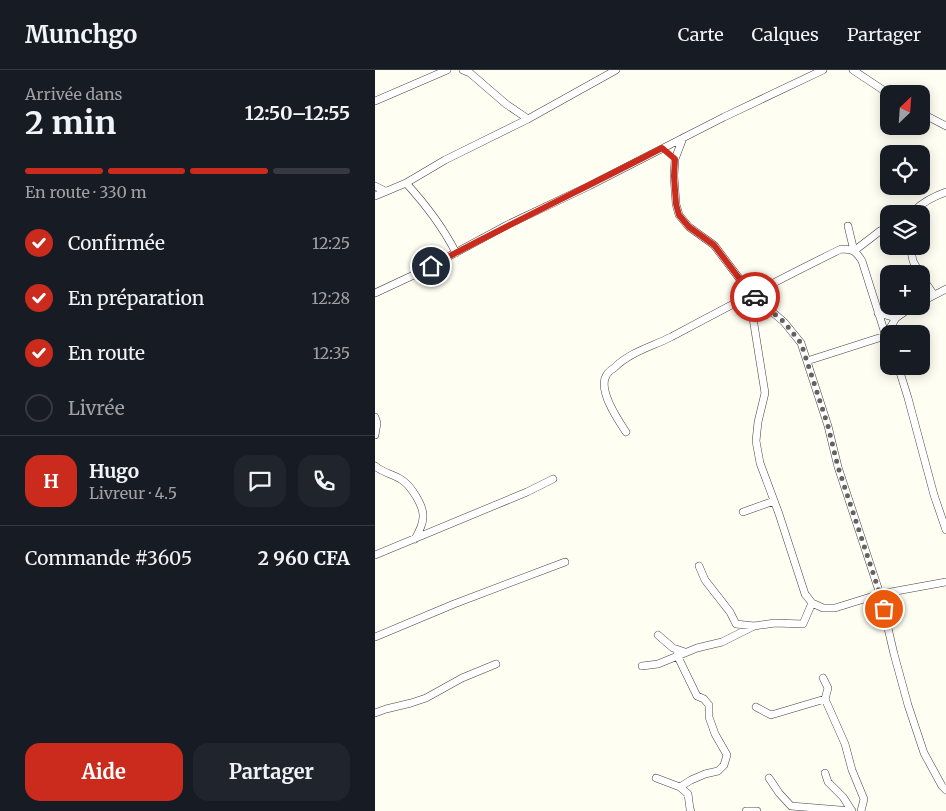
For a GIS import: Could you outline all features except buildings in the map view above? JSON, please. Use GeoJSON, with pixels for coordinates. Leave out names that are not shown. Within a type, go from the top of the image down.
{"type":"FeatureCollection","features":[{"type":"Feature","properties":{"kind":"street"},"geometry":{"type":"LineString","coordinates":[[375,101],[447,70]]}},
{"type":"Feature","properties":{"kind":"street"},"geometry":{"type":"LineString","coordinates":[[463,70],[470,73],[506,104],[528,119]]}},
{"type":"Feature","properties":{"kind":"street"},"geometry":{"type":"LineString","coordinates":[[375,196],[407,183],[445,160],[528,119],[616,70]]}},
{"type":"Feature","properties":{"kind":"street"},"geometry":{"type":"LineString","coordinates":[[375,293],[418,273],[662,148],[823,70]]}},
{"type":"Feature","properties":{"kind":"street"},"geometry":{"type":"LineString","coordinates":[[853,70],[880,88]]}},
{"type":"Feature","properties":{"kind":"street"},"geometry":{"type":"LineString","coordinates":[[930,118],[946,126]]}},
{"type":"Feature","properties":{"kind":"street"},"geometry":{"type":"LineString","coordinates":[[683,138],[675,159],[674,176],[676,204],[679,215],[689,227],[714,245],[753,296],[784,322],[801,343],[828,426],[838,467],[880,594],[894,654],[924,753],[946,790]]}},
{"type":"Feature","properties":{"kind":"street"},"geometry":{"type":"LineString","coordinates":[[662,148],[675,159]]}},
{"type":"Feature","properties":{"kind":"street"},"geometry":{"type":"LineString","coordinates":[[407,183],[447,234],[456,253]]}},
{"type":"Feature","properties":{"kind":"street"},"geometry":{"type":"LineString","coordinates":[[375,186],[385,191]]}},
{"type":"Feature","properties":{"kind":"street"},"geometry":{"type":"LineString","coordinates":[[921,205],[946,192]]}},
{"type":"Feature","properties":{"kind":"street"},"geometry":{"type":"LineString","coordinates":[[848,226],[854,251]]}},
{"type":"Feature","properties":{"kind":"street"},"geometry":{"type":"LineString","coordinates":[[854,251],[880,231]]}},
{"type":"Feature","properties":{"kind":"street"},"geometry":{"type":"LineString","coordinates":[[625,432],[611,407],[604,385],[606,376],[618,364],[633,354],[668,339],[841,249],[854,251],[862,261],[882,325]]}},
{"type":"Feature","properties":{"kind":"street"},"geometry":{"type":"LineString","coordinates":[[930,288],[935,295]]}},
{"type":"Feature","properties":{"kind":"street"},"geometry":{"type":"LineString","coordinates":[[930,298],[946,289]]}},
{"type":"Feature","properties":{"kind":"street"},"geometry":{"type":"LineString","coordinates":[[753,296],[752,312],[765,394],[758,422],[756,441],[760,463],[805,594],[812,603],[823,608],[835,608],[880,594],[946,582]]}},
{"type":"Feature","properties":{"kind":"street"},"geometry":{"type":"LineString","coordinates":[[878,313],[896,318]]}},
{"type":"Feature","properties":{"kind":"street"},"geometry":{"type":"LineString","coordinates":[[892,325],[900,315]]}},
{"type":"Feature","properties":{"kind":"street"},"geometry":{"type":"LineString","coordinates":[[807,361],[880,338]]}},
{"type":"Feature","properties":{"kind":"street"},"geometry":{"type":"LineString","coordinates":[[900,375],[934,495],[946,530]]}},
{"type":"Feature","properties":{"kind":"street"},"geometry":{"type":"LineString","coordinates":[[375,417],[377,423],[375,436]]}},
{"type":"Feature","properties":{"kind":"street"},"geometry":{"type":"LineString","coordinates":[[375,466],[381,471],[404,481],[420,502],[424,515],[415,539]]}},
{"type":"Feature","properties":{"kind":"street"},"geometry":{"type":"LineString","coordinates":[[375,555],[527,492],[553,479]]}},
{"type":"Feature","properties":{"kind":"street"},"geometry":{"type":"LineString","coordinates":[[743,512],[774,501]]}},
{"type":"Feature","properties":{"kind":"street"},"geometry":{"type":"LineString","coordinates":[[375,637],[565,562]]}},
{"type":"Feature","properties":{"kind":"street"},"geometry":{"type":"LineString","coordinates":[[699,566],[705,580],[736,624],[754,626],[775,623],[803,624],[812,603]]}},
{"type":"Feature","properties":{"kind":"street"},"geometry":{"type":"LineString","coordinates":[[642,666],[658,664],[685,652],[722,642],[754,626]]}},
{"type":"Feature","properties":{"kind":"street"},"geometry":{"type":"LineString","coordinates":[[658,635],[673,648],[685,652]]}},
{"type":"Feature","properties":{"kind":"street"},"geometry":{"type":"LineString","coordinates":[[677,655],[697,696],[704,699],[709,705],[709,717],[715,734],[727,755],[724,765],[719,771],[705,774],[680,787]]}},
{"type":"Feature","properties":{"kind":"street"},"geometry":{"type":"LineString","coordinates":[[375,713],[426,698],[463,678],[496,664]]}},
{"type":"Feature","properties":{"kind":"street"},"geometry":{"type":"LineString","coordinates":[[823,678],[828,688],[825,699],[842,736],[852,770],[864,798],[861,811]]}},
{"type":"Feature","properties":{"kind":"street"},"geometry":{"type":"LineString","coordinates":[[756,707],[771,715],[825,699]]}},
{"type":"Feature","properties":{"kind":"street"},"geometry":{"type":"LineString","coordinates":[[825,773],[828,782],[843,797],[852,811]]}},
{"type":"Feature","properties":{"kind":"street"},"geometry":{"type":"LineString","coordinates":[[656,778],[680,787],[688,794],[689,809],[691,811]]}},
{"type":"Feature","properties":{"kind":"street"},"geometry":{"type":"LineString","coordinates":[[769,778],[791,806],[852,811]]}},
{"type":"Feature","properties":{"kind":"street"},"geometry":{"type":"LineString","coordinates":[[745,811],[757,811]]}},
{"type":"Feature","properties":{"kind":"way so far"},"geometry":{"type":"LineString","coordinates":[[755,297],[784,322],[801,343],[828,426],[838,467],[884,609]]}},
{"type":"Feature","properties":{"kind":"route"},"geometry":{"type":"LineString","coordinates":[[431,266],[662,148],[675,159],[676,204],[679,215],[689,227],[714,245],[755,297]]}}]}
